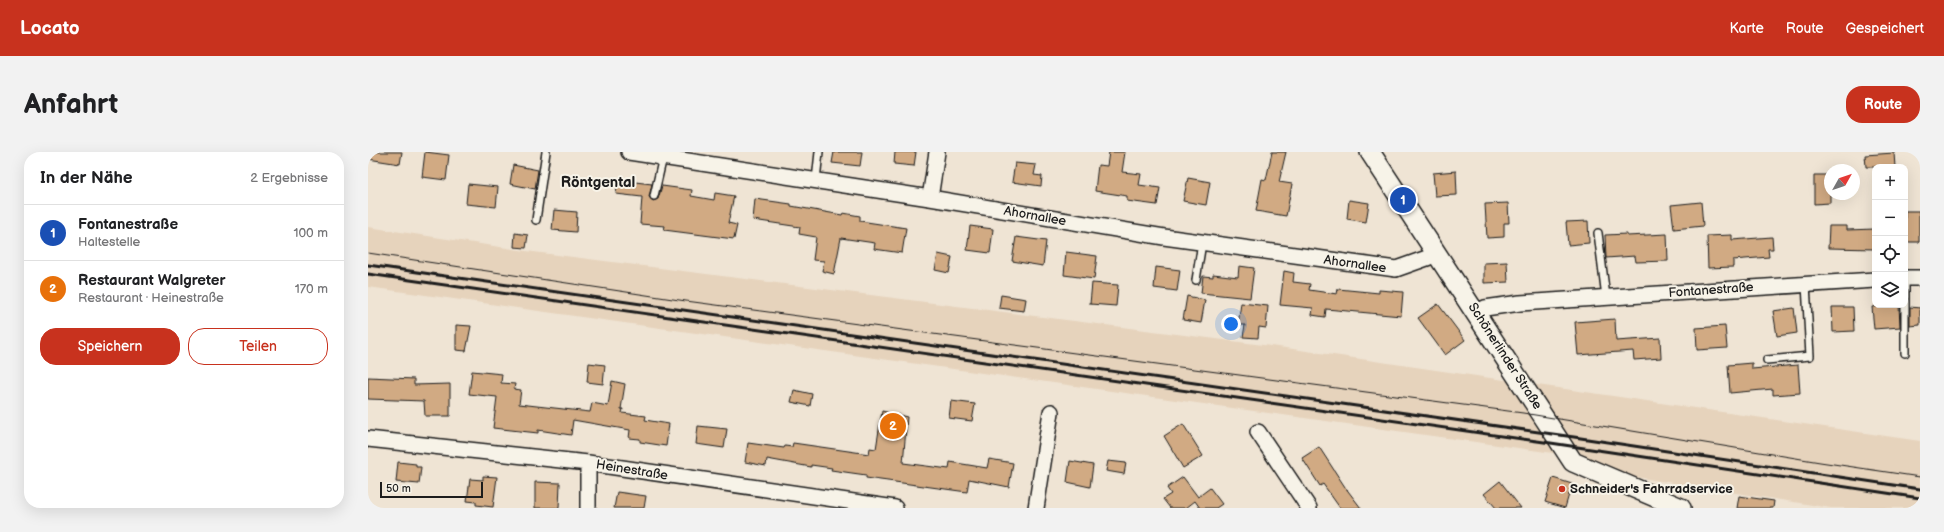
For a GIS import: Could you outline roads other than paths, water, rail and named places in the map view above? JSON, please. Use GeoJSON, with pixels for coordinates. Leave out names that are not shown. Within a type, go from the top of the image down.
{"type":"FeatureCollection","features":[{"type":"Feature","properties":{"kind":"street","name":"Ahornallee"},"geometry":{"type":"LineString","coordinates":[[629,152],[930,198],[1202,243],[1396,269],[1437,252]]}},
{"type":"Feature","properties":{"kind":"street"},"geometry":{"type":"LineString","coordinates":[[930,198],[937,152]]}},
{"type":"Feature","properties":{"kind":"street","name":"Schönerlinder Straße"},"geometry":{"type":"LineString","coordinates":[[1370,152],[1574,462],[1681,508]]}},
{"type":"Feature","properties":{"kind":"street"},"geometry":{"type":"LineString","coordinates":[[1908,278],[1920,278]]}},
{"type":"Feature","properties":{"kind":"street","name":"Fontanestraße"},"geometry":{"type":"LineString","coordinates":[[1476,312],[1485,308],[1520,303],[1872,280]]}},
{"type":"Feature","properties":{"kind":"street"},"geometry":{"type":"LineString","coordinates":[[1036,508],[1051,412]]}},
{"type":"Feature","properties":{"kind":"street"},"geometry":{"type":"LineString","coordinates":[[1258,432],[1309,508]]}},
{"type":"Feature","properties":{"kind":"street","name":"Heinestraße"},"geometry":{"type":"LineString","coordinates":[[368,439],[588,463],[835,504],[894,508]]}},
{"type":"Feature","properties":{"kind":"street"},"geometry":{"type":"LineString","coordinates":[[588,463],[588,508]]}},
{"type":"Feature","properties":{"kind":"lane"},"geometry":{"type":"LineString","coordinates":[[536,220],[546,152]]}},
{"type":"Feature","properties":{"kind":"lane"},"geometry":{"type":"LineString","coordinates":[[816,180],[819,152]]}},
{"type":"Feature","properties":{"kind":"lane"},"geometry":{"type":"LineString","coordinates":[[654,196],[663,157]]}},
{"type":"Feature","properties":{"kind":"lane"},"geometry":{"type":"LineString","coordinates":[[1598,233],[1606,297]]}},
{"type":"Feature","properties":{"kind":"lane"},"geometry":{"type":"LineString","coordinates":[[1196,280],[1202,243]]}},
{"type":"Feature","properties":{"kind":"lane"},"geometry":{"type":"LineString","coordinates":[[1767,360],[1810,356],[1806,284]]}},
{"type":"Feature","properties":{"kind":"lane"},"geometry":{"type":"LineString","coordinates":[[1905,308],[1905,353]]}},
{"type":"Feature","properties":{"kind":"tram line"},"geometry":{"type":"LineString","coordinates":[[368,253],[686,301],[1523,413],[1920,477]]}},
{"type":"Feature","properties":{"kind":"railway"},"geometry":{"type":"LineString","coordinates":[[368,265],[1574,437],[1920,489]]}},
{"type":"Feature","properties":{"kind":"railway"},"geometry":{"type":"LineString","coordinates":[[368,274],[1544,442],[1920,498]]}},
{"type":"Feature","properties":{"kind":"place","name":"Fontanestraße"},"geometry":{"type":"Point","coordinates":[1403,200]}},
{"type":"Feature","properties":{"kind":"place","name":"Restaurant Walgreter"},"geometry":{"type":"Point","coordinates":[893,426]}},
{"type":"Feature","properties":{"kind":"place","name":"Schneider's Fahrradservice"},"geometry":{"type":"Point","coordinates":[1562,489]}},
{"type":"Feature","properties":{"kind":"district","name":"Röntgental"},"geometry":{"type":"Point","coordinates":[598,182]}}]}
